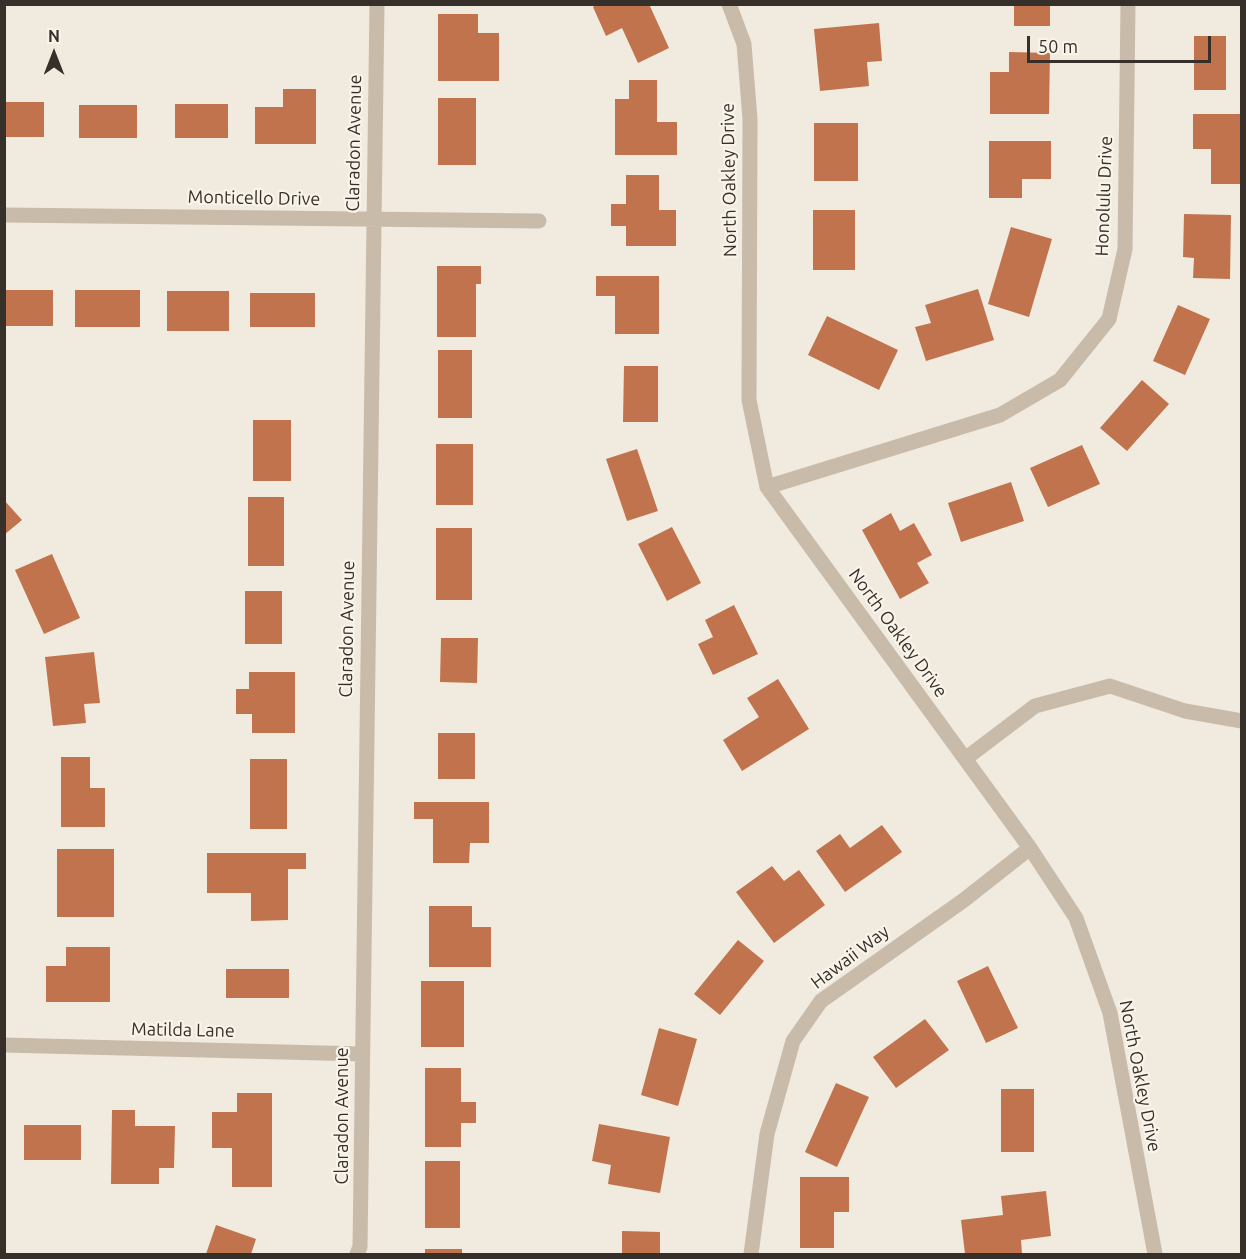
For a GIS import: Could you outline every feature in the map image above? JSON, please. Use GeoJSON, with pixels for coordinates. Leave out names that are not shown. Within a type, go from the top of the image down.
{"type":"FeatureCollection","features":[{"type":"Feature","properties":{"kind":"street","name":"Claradon Avenue"},"geometry":{"type":"LineString","coordinates":[[357,1254],[360,1247],[372,219],[377,4]]}},
{"type":"Feature","properties":{"kind":"street","name":"North Oakley Drive"},"geometry":{"type":"LineString","coordinates":[[729,4],[744,44],[750,119],[749,400],[767,488],[1030,848],[1076,918],[1110,1013],[1155,1254]]}},
{"type":"Feature","properties":{"kind":"street","name":"Honolulu Drive"},"geometry":{"type":"LineString","coordinates":[[767,488],[1000,415],[1060,380],[1109,319],[1125,249],[1128,4]]}},
{"type":"Feature","properties":{"kind":"street","name":"Monticello Drive"},"geometry":{"type":"LineString","coordinates":[[4,214],[539,221]]}},
{"type":"Feature","properties":{"kind":"street"},"geometry":{"type":"LineString","coordinates":[[965,759],[1035,706],[1110,686],[1185,711],[1242,721]]}},
{"type":"Feature","properties":{"kind":"street","name":"Hawaii Way"},"geometry":{"type":"LineString","coordinates":[[751,1254],[767,1134],[793,1041],[821,1001],[964,900],[1030,848]]}},
{"type":"Feature","properties":{"kind":"street","name":"Matilda Lane"},"geometry":{"type":"LineString","coordinates":[[4,1045],[362,1054]]}},
{"type":"Feature","properties":{"kind":"building"},"geometry":{"type":"Polygon","coordinates":[[[597,4],[649,4],[669,48],[638,63],[622,28],[606,36],[593,7],[597,4]]]}},
{"type":"Feature","properties":{"kind":"building"},"geometry":{"type":"Polygon","coordinates":[[[1014,4],[1050,4],[1050,26],[1014,26],[1014,4]]]}},
{"type":"Feature","properties":{"kind":"building"},"geometry":{"type":"Polygon","coordinates":[[[438,14],[478,14],[478,33],[499,33],[499,81],[438,81],[438,14]]]}},
{"type":"Feature","properties":{"kind":"building"},"geometry":{"type":"Polygon","coordinates":[[[879,23],[882,61],[867,62],[869,86],[820,91],[814,29],[879,23]]]}},
{"type":"Feature","properties":{"kind":"building"},"geometry":{"type":"Polygon","coordinates":[[[1194,36],[1226,36],[1226,90],[1194,90],[1194,36]]]}},
{"type":"Feature","properties":{"kind":"building"},"geometry":{"type":"Polygon","coordinates":[[[1009,52],[1050,53],[1049,114],[990,114],[990,72],[1009,72],[1009,52]]]}},
{"type":"Feature","properties":{"kind":"building"},"geometry":{"type":"Polygon","coordinates":[[[629,80],[657,80],[657,122],[677,122],[677,155],[615,155],[615,99],[629,99],[629,80]]]}},
{"type":"Feature","properties":{"kind":"building"},"geometry":{"type":"Polygon","coordinates":[[[283,89],[316,89],[316,144],[255,144],[255,107],[283,107],[283,89]]]}},
{"type":"Feature","properties":{"kind":"building"},"geometry":{"type":"Polygon","coordinates":[[[438,98],[476,98],[476,165],[438,165],[438,98]]]}},
{"type":"Feature","properties":{"kind":"building"},"geometry":{"type":"Polygon","coordinates":[[[4,102],[44,102],[44,137],[4,137],[4,102]]]}},
{"type":"Feature","properties":{"kind":"building"},"geometry":{"type":"Polygon","coordinates":[[[175,104],[228,104],[228,138],[175,138],[175,104]]]}},
{"type":"Feature","properties":{"kind":"building"},"geometry":{"type":"Polygon","coordinates":[[[79,105],[137,105],[137,138],[79,138],[79,105]]]}},
{"type":"Feature","properties":{"kind":"building"},"geometry":{"type":"Polygon","coordinates":[[[1193,114],[1242,114],[1242,184],[1211,184],[1211,149],[1193,149],[1193,114]]]}},
{"type":"Feature","properties":{"kind":"building"},"geometry":{"type":"Polygon","coordinates":[[[814,123],[858,123],[858,181],[814,181],[814,123]]]}},
{"type":"Feature","properties":{"kind":"building"},"geometry":{"type":"Polygon","coordinates":[[[989,141],[1051,141],[1051,179],[1022,179],[1022,198],[989,198],[989,141]]]}},
{"type":"Feature","properties":{"kind":"building"},"geometry":{"type":"Polygon","coordinates":[[[626,175],[659,175],[659,210],[676,210],[676,246],[626,246],[626,226],[611,226],[611,204],[626,204],[626,175]]]}},
{"type":"Feature","properties":{"kind":"building"},"geometry":{"type":"Polygon","coordinates":[[[813,210],[855,210],[855,270],[813,270],[813,210]]]}},
{"type":"Feature","properties":{"kind":"building"},"geometry":{"type":"Polygon","coordinates":[[[1184,214],[1231,215],[1230,279],[1193,278],[1194,258],[1183,257],[1184,214]]]}},
{"type":"Feature","properties":{"kind":"building"},"geometry":{"type":"Polygon","coordinates":[[[1011,227],[1052,239],[1029,317],[988,304],[1011,227]]]}},
{"type":"Feature","properties":{"kind":"building"},"geometry":{"type":"Polygon","coordinates":[[[437,266],[481,266],[481,284],[476,284],[476,337],[437,337],[437,266]]]}},
{"type":"Feature","properties":{"kind":"building"},"geometry":{"type":"Polygon","coordinates":[[[596,276],[659,276],[659,334],[615,334],[615,296],[596,296],[596,276]]]}},
{"type":"Feature","properties":{"kind":"building"},"geometry":{"type":"Polygon","coordinates":[[[978,289],[994,340],[926,361],[915,327],[931,323],[925,305],[978,289]]]}},
{"type":"Feature","properties":{"kind":"building"},"geometry":{"type":"Polygon","coordinates":[[[4,290],[53,290],[53,326],[4,326],[4,290]]]}},
{"type":"Feature","properties":{"kind":"building"},"geometry":{"type":"Polygon","coordinates":[[[75,290],[140,290],[140,327],[75,327],[75,290]]]}},
{"type":"Feature","properties":{"kind":"building"},"geometry":{"type":"Polygon","coordinates":[[[167,291],[229,291],[229,331],[167,331],[167,291]]]}},
{"type":"Feature","properties":{"kind":"building"},"geometry":{"type":"Polygon","coordinates":[[[250,293],[315,293],[315,327],[250,327],[250,293]]]}},
{"type":"Feature","properties":{"kind":"building"},"geometry":{"type":"Polygon","coordinates":[[[1178,305],[1210,319],[1185,375],[1153,361],[1178,305]]]}},
{"type":"Feature","properties":{"kind":"building"},"geometry":{"type":"Polygon","coordinates":[[[827,316],[898,350],[879,390],[808,355],[827,316]]]}},
{"type":"Feature","properties":{"kind":"building"},"geometry":{"type":"Polygon","coordinates":[[[438,350],[472,350],[472,418],[438,418],[438,350]]]}},
{"type":"Feature","properties":{"kind":"building"},"geometry":{"type":"Polygon","coordinates":[[[624,366],[658,366],[658,422],[623,422],[624,366]]]}},
{"type":"Feature","properties":{"kind":"building"},"geometry":{"type":"Polygon","coordinates":[[[1142,380],[1169,404],[1127,451],[1100,428],[1142,380]]]}},
{"type":"Feature","properties":{"kind":"building"},"geometry":{"type":"Polygon","coordinates":[[[253,420],[291,420],[291,481],[253,481],[253,420]]]}},
{"type":"Feature","properties":{"kind":"building"},"geometry":{"type":"Polygon","coordinates":[[[436,444],[473,444],[473,505],[436,505],[436,444]]]}},
{"type":"Feature","properties":{"kind":"building"},"geometry":{"type":"Polygon","coordinates":[[[1082,445],[1100,484],[1048,507],[1030,468],[1082,445]]]}},
{"type":"Feature","properties":{"kind":"building"},"geometry":{"type":"Polygon","coordinates":[[[637,449],[658,511],[627,521],[606,459],[637,449]]]}},
{"type":"Feature","properties":{"kind":"building"},"geometry":{"type":"Polygon","coordinates":[[[1011,482],[1024,521],[961,542],[948,503],[1011,482]]]}},
{"type":"Feature","properties":{"kind":"building"},"geometry":{"type":"Polygon","coordinates":[[[248,497],[284,497],[284,566],[248,566],[248,497]]]}},
{"type":"Feature","properties":{"kind":"building"},"geometry":{"type":"Polygon","coordinates":[[[4,500],[22,520],[4,535],[4,500]]]}},
{"type":"Feature","properties":{"kind":"building"},"geometry":{"type":"Polygon","coordinates":[[[891,513],[900,531],[914,523],[932,555],[917,563],[929,583],[900,599],[862,530],[891,513]]]}},
{"type":"Feature","properties":{"kind":"building"},"geometry":{"type":"Polygon","coordinates":[[[672,527],[701,583],[667,601],[638,544],[672,527]]]}},
{"type":"Feature","properties":{"kind":"building"},"geometry":{"type":"Polygon","coordinates":[[[436,528],[472,528],[472,600],[436,600],[436,528]]]}},
{"type":"Feature","properties":{"kind":"building"},"geometry":{"type":"Polygon","coordinates":[[[52,554],[80,618],[44,634],[15,570],[52,554]]]}},
{"type":"Feature","properties":{"kind":"building"},"geometry":{"type":"Polygon","coordinates":[[[245,591],[282,591],[282,644],[245,644],[245,591]]]}},
{"type":"Feature","properties":{"kind":"building"},"geometry":{"type":"Polygon","coordinates":[[[734,605],[758,654],[713,675],[698,644],[713,637],[705,620],[734,605]]]}},
{"type":"Feature","properties":{"kind":"building"},"geometry":{"type":"Polygon","coordinates":[[[441,638],[478,638],[477,683],[440,682],[441,638]]]}},
{"type":"Feature","properties":{"kind":"building"},"geometry":{"type":"Polygon","coordinates":[[[94,652],[100,703],[84,704],[86,723],[53,726],[45,657],[94,652]]]}},
{"type":"Feature","properties":{"kind":"building"},"geometry":{"type":"Polygon","coordinates":[[[249,672],[295,672],[295,733],[252,733],[252,714],[236,714],[236,689],[249,689],[249,672]]]}},
{"type":"Feature","properties":{"kind":"building"},"geometry":{"type":"Polygon","coordinates":[[[778,679],[809,729],[742,771],[723,740],[759,717],[747,698],[778,679]]]}},
{"type":"Feature","properties":{"kind":"building"},"geometry":{"type":"Polygon","coordinates":[[[438,733],[475,733],[475,779],[438,779],[438,733]]]}},
{"type":"Feature","properties":{"kind":"building"},"geometry":{"type":"Polygon","coordinates":[[[61,757],[90,757],[90,788],[105,788],[105,827],[61,827],[61,757]]]}},
{"type":"Feature","properties":{"kind":"building"},"geometry":{"type":"Polygon","coordinates":[[[250,759],[287,759],[287,829],[250,829],[250,759]]]}},
{"type":"Feature","properties":{"kind":"building"},"geometry":{"type":"Polygon","coordinates":[[[414,802],[489,802],[489,843],[470,843],[469,863],[433,863],[433,819],[414,819],[414,802]]]}},
{"type":"Feature","properties":{"kind":"building"},"geometry":{"type":"Polygon","coordinates":[[[882,825],[902,852],[845,892],[816,851],[840,834],[850,848],[882,825]]]}},
{"type":"Feature","properties":{"kind":"building"},"geometry":{"type":"Polygon","coordinates":[[[57,849],[114,849],[114,917],[57,917],[57,849]]]}},
{"type":"Feature","properties":{"kind":"building"},"geometry":{"type":"Polygon","coordinates":[[[207,853],[306,853],[306,869],[288,869],[288,920],[251,921],[251,893],[207,893],[207,853]]]}},
{"type":"Feature","properties":{"kind":"building"},"geometry":{"type":"Polygon","coordinates":[[[772,866],[784,881],[799,870],[825,905],[774,943],[736,892],[772,866]]]}},
{"type":"Feature","properties":{"kind":"building"},"geometry":{"type":"Polygon","coordinates":[[[429,906],[472,906],[472,927],[491,927],[491,967],[429,967],[429,906]]]}},
{"type":"Feature","properties":{"kind":"building"},"geometry":{"type":"Polygon","coordinates":[[[738,940],[764,961],[720,1015],[694,994],[738,940]]]}},
{"type":"Feature","properties":{"kind":"building"},"geometry":{"type":"Polygon","coordinates":[[[66,947],[110,947],[110,1002],[46,1002],[46,966],[66,966],[66,947]]]}},
{"type":"Feature","properties":{"kind":"building"},"geometry":{"type":"Polygon","coordinates":[[[988,966],[1018,1028],[986,1043],[957,981],[988,966]]]}},
{"type":"Feature","properties":{"kind":"building"},"geometry":{"type":"Polygon","coordinates":[[[226,969],[289,969],[289,998],[226,998],[226,969]]]}},
{"type":"Feature","properties":{"kind":"building"},"geometry":{"type":"Polygon","coordinates":[[[421,981],[464,981],[464,1047],[421,1047],[421,981]]]}},
{"type":"Feature","properties":{"kind":"building"},"geometry":{"type":"Polygon","coordinates":[[[925,1019],[949,1050],[896,1088],[873,1057],[925,1019]]]}},
{"type":"Feature","properties":{"kind":"building"},"geometry":{"type":"Polygon","coordinates":[[[659,1028],[697,1039],[678,1106],[641,1095],[659,1028]]]}},
{"type":"Feature","properties":{"kind":"building"},"geometry":{"type":"Polygon","coordinates":[[[425,1068],[461,1068],[461,1102],[476,1102],[476,1123],[461,1123],[461,1147],[425,1147],[425,1068]]]}},
{"type":"Feature","properties":{"kind":"building"},"geometry":{"type":"Polygon","coordinates":[[[836,1083],[869,1097],[837,1167],[805,1152],[836,1083]]]}},
{"type":"Feature","properties":{"kind":"building"},"geometry":{"type":"Polygon","coordinates":[[[1001,1089],[1034,1089],[1034,1152],[1001,1152],[1001,1089]]]}},
{"type":"Feature","properties":{"kind":"building"},"geometry":{"type":"Polygon","coordinates":[[[237,1093],[272,1093],[272,1187],[232,1187],[232,1148],[212,1148],[212,1112],[237,1112],[237,1093]]]}},
{"type":"Feature","properties":{"kind":"building"},"geometry":{"type":"Polygon","coordinates":[[[112,1110],[135,1110],[135,1126],[175,1126],[174,1168],[159,1168],[159,1184],[111,1184],[112,1110]]]}},
{"type":"Feature","properties":{"kind":"building"},"geometry":{"type":"Polygon","coordinates":[[[599,1124],[670,1137],[660,1193],[608,1184],[611,1165],[592,1161],[599,1124]]]}},
{"type":"Feature","properties":{"kind":"building"},"geometry":{"type":"Polygon","coordinates":[[[24,1125],[81,1125],[81,1160],[24,1160],[24,1125]]]}},
{"type":"Feature","properties":{"kind":"building"},"geometry":{"type":"Polygon","coordinates":[[[425,1161],[460,1161],[460,1228],[425,1228],[425,1161]]]}},
{"type":"Feature","properties":{"kind":"building"},"geometry":{"type":"Polygon","coordinates":[[[800,1177],[849,1177],[849,1212],[834,1212],[834,1248],[800,1248],[800,1177]]]}},
{"type":"Feature","properties":{"kind":"building"},"geometry":{"type":"Polygon","coordinates":[[[1046,1191],[1051,1236],[1021,1240],[1022,1254],[965,1254],[961,1220],[1003,1215],[1001,1196],[1046,1191]]]}},
{"type":"Feature","properties":{"kind":"building"},"geometry":{"type":"Polygon","coordinates":[[[216,1225],[256,1239],[251,1254],[206,1254],[216,1225]]]}},
{"type":"Feature","properties":{"kind":"building"},"geometry":{"type":"Polygon","coordinates":[[[622,1231],[660,1232],[660,1254],[622,1254],[622,1231]]]}},
{"type":"Feature","properties":{"kind":"building"},"geometry":{"type":"Polygon","coordinates":[[[425,1249],[462,1249],[462,1254],[425,1254],[425,1249]]]}}]}
